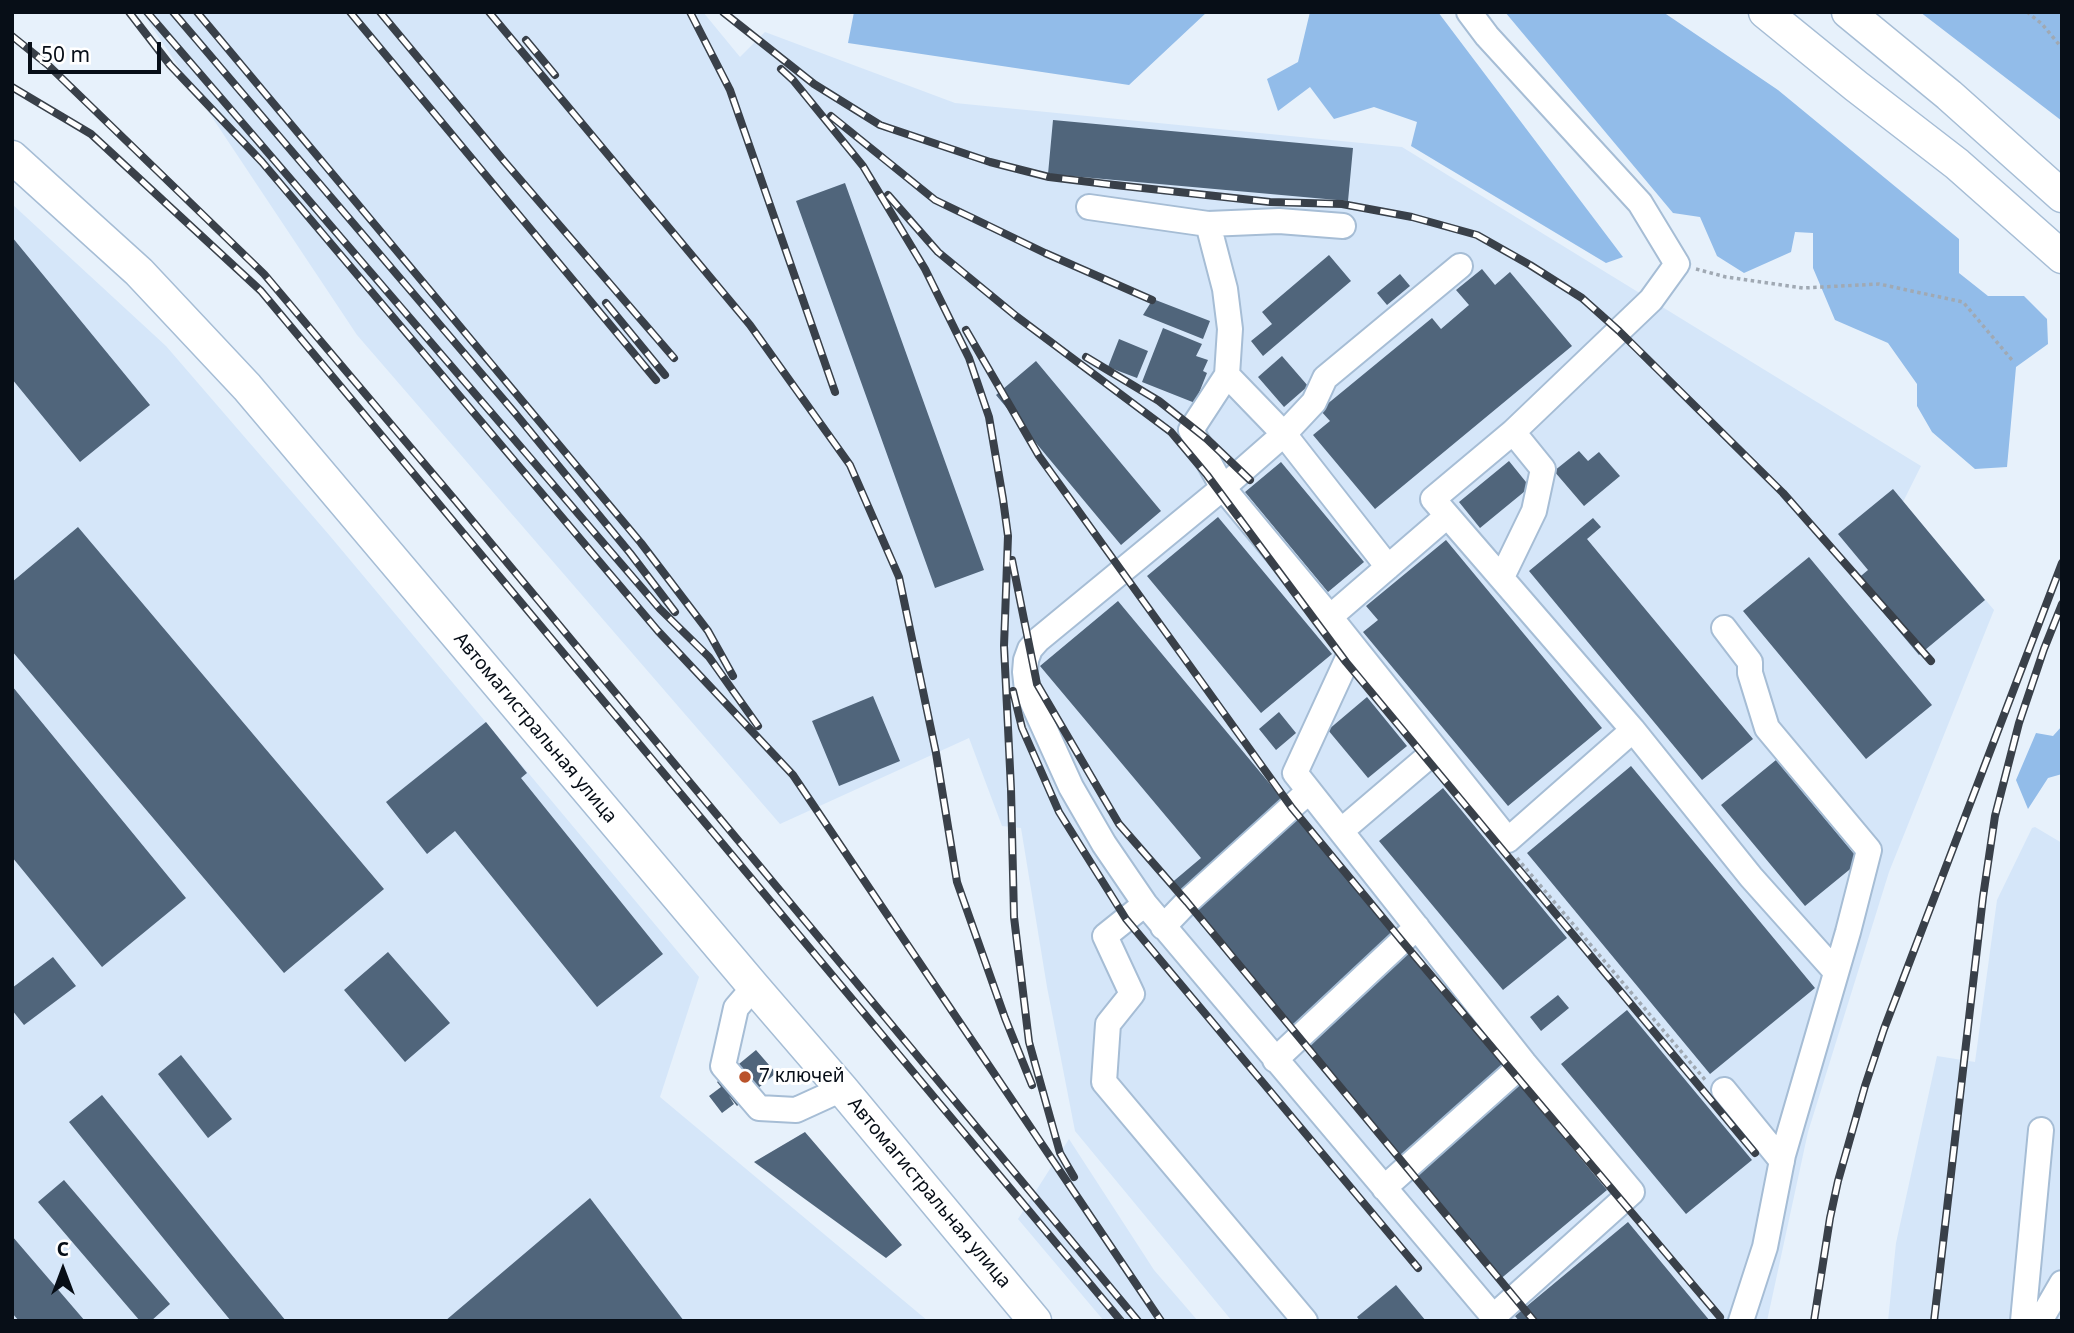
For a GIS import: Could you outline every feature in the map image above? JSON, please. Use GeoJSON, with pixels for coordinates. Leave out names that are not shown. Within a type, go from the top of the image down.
{"type":"FeatureCollection","features":[{"type":"Feature","properties":{"kind":"main road"},"geometry":{"type":"LineString","coordinates":[[1765,12],[1957,164],[2062,257]]}},
{"type":"Feature","properties":{"kind":"main road"},"geometry":{"type":"LineString","coordinates":[[1848,12],[1949,95],[2062,196]]}},
{"type":"Feature","properties":{"kind":"main road","name":"Автомагистральная улица"},"geometry":{"type":"LineString","coordinates":[[12,157],[139,272],[247,387],[1035,1321]]}},
{"type":"Feature","properties":{"kind":"lane"},"geometry":{"type":"LineString","coordinates":[[1469,12],[1487,36],[1640,203],[1677,264],[1651,300],[1513,432],[1433,499],[1633,730],[1751,877],[1836,972]]}},
{"type":"Feature","properties":{"kind":"lane"},"geometry":{"type":"LineString","coordinates":[[1089,207],[1208,224],[1279,221],[1343,226]]}},
{"type":"Feature","properties":{"kind":"lane"},"geometry":{"type":"LineString","coordinates":[[1208,224],[1225,289],[1230,329],[1227,375],[1191,430],[1223,488],[1508,840],[1633,730]]}},
{"type":"Feature","properties":{"kind":"lane"},"geometry":{"type":"LineString","coordinates":[[1353,647],[1296,773],[1524,1063],[1632,1192],[1495,1319],[1145,904],[1104,844],[1071,787],[1027,690],[1024,672],[1030,649],[1038,640],[1223,488],[1284,434],[1314,402],[1325,378],[1460,266]]}},
{"type":"Feature","properties":{"kind":"lane"},"geometry":{"type":"LineString","coordinates":[[1227,375],[1284,434],[1388,567]]}},
{"type":"Feature","properties":{"kind":"lane"},"geometry":{"type":"LineString","coordinates":[[1502,577],[1534,511],[1543,469],[1513,432]]}},
{"type":"Feature","properties":{"kind":"lane"},"geometry":{"type":"LineString","coordinates":[[1329,617],[1447,516]]}},
{"type":"Feature","properties":{"kind":"lane"},"geometry":{"type":"LineString","coordinates":[[1724,628],[1751,662],[1750,673],[1767,727],[1869,850],[1782,1161],[1765,1247],[1741,1321]]}},
{"type":"Feature","properties":{"kind":"lane"},"geometry":{"type":"LineString","coordinates":[[1341,831],[1436,750]]}},
{"type":"Feature","properties":{"kind":"lane"},"geometry":{"type":"LineString","coordinates":[[1163,927],[1309,791]]}},
{"type":"Feature","properties":{"kind":"lane"},"geometry":{"type":"LineString","coordinates":[[1145,904],[1105,936],[1132,994],[1108,1024],[1104,1082],[1306,1321]]}},
{"type":"Feature","properties":{"kind":"lane"},"geometry":{"type":"LineString","coordinates":[[1275,1060],[1417,927]]}},
{"type":"Feature","properties":{"kind":"lane"},"geometry":{"type":"LineString","coordinates":[[754,987],[736,1008],[723,1066],[759,1108],[796,1110],[842,1089]]}},
{"type":"Feature","properties":{"kind":"lane"},"geometry":{"type":"LineString","coordinates":[[1384,1188],[1524,1063]]}},
{"type":"Feature","properties":{"kind":"lane"},"geometry":{"type":"LineString","coordinates":[[1724,1090],[1782,1161]]}},
{"type":"Feature","properties":{"kind":"lane"},"geometry":{"type":"LineString","coordinates":[[2023,1321],[2041,1130]]}},
{"type":"Feature","properties":{"kind":"lane"},"geometry":{"type":"LineString","coordinates":[[2040,1321],[2062,1283]]}},
{"type":"Feature","properties":{"kind":"path"},"geometry":{"type":"LineString","coordinates":[[2027,12],[2042,24],[2062,48]]}},
{"type":"Feature","properties":{"kind":"path"},"geometry":{"type":"LineString","coordinates":[[1677,264],[1726,277],[1803,288],[1880,284],[1963,302],[2012,360]]}},
{"type":"Feature","properties":{"kind":"path"},"geometry":{"type":"LineString","coordinates":[[1508,840],[1510,849],[1709,1084],[1724,1090]]}},
{"type":"Feature","properties":{"kind":"shaded area"},"geometry":{"type":"Polygon","coordinates":[[[142,12],[703,12],[740,57],[765,32],[955,103],[1402,147],[1921,466],[1903,502],[1994,610],[1889,872],[1808,1132],[1767,1321],[1232,1321],[1075,1131],[1047,987],[1021,828],[1002,826],[969,738],[780,824],[357,335],[142,12]]]}},
{"type":"Feature","properties":{"kind":"shaded area"},"geometry":{"type":"Polygon","coordinates":[[[854,12],[1207,12],[1129,85],[848,43],[854,12]]]}},
{"type":"Feature","properties":{"kind":"shaded area"},"geometry":{"type":"Polygon","coordinates":[[[1310,12],[1438,12],[1623,257],[1606,263],[1411,146],[1417,122],[1374,107],[1334,119],[1310,87],[1278,111],[1267,79],[1298,62],[1310,12]]]}},
{"type":"Feature","properties":{"kind":"shaded area"},"geometry":{"type":"Polygon","coordinates":[[[1505,12],[1663,12],[1778,90],[1959,239],[1959,273],[1988,296],[2024,296],[2047,319],[2048,344],[2016,367],[2007,467],[1975,469],[1932,432],[1917,406],[1917,384],[1888,343],[1835,320],[1813,268],[1813,233],[1795,232],[1791,252],[1744,273],[1717,256],[1700,217],[1673,213],[1505,12]]]}},
{"type":"Feature","properties":{"kind":"shaded area"},"geometry":{"type":"Polygon","coordinates":[[[1920,12],[2062,12],[2062,121],[1920,12]]]}},
{"type":"Feature","properties":{"kind":"shaded area"},"geometry":{"type":"Polygon","coordinates":[[[12,204],[166,346],[330,536],[699,977],[660,1097],[928,1321],[12,1321],[12,204]]]}},
{"type":"Feature","properties":{"kind":"shaded area"},"geometry":{"type":"Polygon","coordinates":[[[2062,726],[2062,774],[2048,778],[2028,809],[2016,780],[2036,733],[2053,736],[2062,726]]]}},
{"type":"Feature","properties":{"kind":"shaded area"},"geometry":{"type":"Polygon","coordinates":[[[2035,827],[2062,843],[2062,1321],[1888,1321],[1896,1243],[1937,1056],[1975,1062],[1997,900],[2032,828],[2035,827]]]}},
{"type":"Feature","properties":{"kind":"shaded area"},"geometry":{"type":"Polygon","coordinates":[[[1069,1139],[1154,1270],[1198,1321],[1104,1321],[1018,1219],[1069,1139]]]}},
{"type":"Feature","properties":{"kind":"building"},"geometry":{"type":"Polygon","coordinates":[[[1053,120],[1353,148],[1348,201],[1048,174],[1053,120]]]}},
{"type":"Feature","properties":{"kind":"building"},"geometry":{"type":"Polygon","coordinates":[[[845,183],[984,570],[935,588],[796,201],[845,183]]]}},
{"type":"Feature","properties":{"kind":"building"},"geometry":{"type":"Polygon","coordinates":[[[12,237],[150,405],[80,462],[12,379],[12,237]]]}},
{"type":"Feature","properties":{"kind":"building"},"geometry":{"type":"Polygon","coordinates":[[[1329,255],[1351,281],[1263,356],[1251,341],[1272,324],[1262,312],[1329,255]]]}},
{"type":"Feature","properties":{"kind":"building"},"geometry":{"type":"Polygon","coordinates":[[[1482,269],[1495,285],[1510,272],[1572,346],[1375,509],[1313,435],[1330,421],[1320,410],[1432,318],[1441,329],[1469,305],[1456,290],[1482,269]]]}},
{"type":"Feature","properties":{"kind":"building"},"geometry":{"type":"Polygon","coordinates":[[[1400,274],[1410,286],[1387,305],[1377,293],[1400,274]]]}},
{"type":"Feature","properties":{"kind":"building"},"geometry":{"type":"Polygon","coordinates":[[[1153,299],[1210,321],[1203,339],[1143,315],[1153,299]]]}},
{"type":"Feature","properties":{"kind":"building"},"geometry":{"type":"Polygon","coordinates":[[[1163,328],[1202,344],[1196,356],[1208,360],[1203,371],[1207,373],[1195,403],[1142,382],[1163,328]]]}},
{"type":"Feature","properties":{"kind":"building"},"geometry":{"type":"Polygon","coordinates":[[[1119,339],[1148,351],[1137,378],[1108,367],[1119,339]]]}},
{"type":"Feature","properties":{"kind":"building"},"geometry":{"type":"Polygon","coordinates":[[[1282,356],[1308,386],[1284,407],[1258,377],[1282,356]]]}},
{"type":"Feature","properties":{"kind":"building"},"geometry":{"type":"Polygon","coordinates":[[[1036,361],[1161,511],[1121,545],[996,395],[1036,361]]]}},
{"type":"Feature","properties":{"kind":"building"},"geometry":{"type":"Polygon","coordinates":[[[1579,451],[1588,461],[1599,452],[1620,476],[1584,506],[1554,471],[1579,451]]]}},
{"type":"Feature","properties":{"kind":"building"},"geometry":{"type":"Polygon","coordinates":[[[1509,461],[1530,487],[1480,528],[1459,502],[1509,461]]]}},
{"type":"Feature","properties":{"kind":"building"},"geometry":{"type":"Polygon","coordinates":[[[1281,462],[1364,562],[1328,592],[1245,492],[1281,462]]]}},
{"type":"Feature","properties":{"kind":"building"},"geometry":{"type":"Polygon","coordinates":[[[1893,489],[1985,600],[1919,655],[1856,580],[1868,570],[1838,534],[1893,489]]]}},
{"type":"Feature","properties":{"kind":"building"},"geometry":{"type":"Polygon","coordinates":[[[1218,517],[1332,654],[1261,713],[1147,576],[1218,517]]]}},
{"type":"Feature","properties":{"kind":"building"},"geometry":{"type":"Polygon","coordinates":[[[1593,518],[1601,527],[1587,539],[1753,739],[1702,780],[1529,571],[1593,518]]]}},
{"type":"Feature","properties":{"kind":"building"},"geometry":{"type":"Polygon","coordinates":[[[78,527],[384,889],[284,973],[12,651],[12,582],[78,527]]]}},
{"type":"Feature","properties":{"kind":"building"},"geometry":{"type":"Polygon","coordinates":[[[1446,540],[1602,728],[1508,806],[1363,632],[1378,620],[1366,606],[1446,540]]]}},
{"type":"Feature","properties":{"kind":"building"},"geometry":{"type":"Polygon","coordinates":[[[1809,557],[1932,705],[1866,759],[1743,611],[1809,557]]]}},
{"type":"Feature","properties":{"kind":"building"},"geometry":{"type":"Polygon","coordinates":[[[1118,601],[1607,1190],[1498,1281],[1169,885],[1201,858],[1040,666],[1118,601]]]}},
{"type":"Feature","properties":{"kind":"building"},"geometry":{"type":"Polygon","coordinates":[[[12,686],[186,898],[102,967],[12,857],[12,686]]]}},
{"type":"Feature","properties":{"kind":"building"},"geometry":{"type":"Polygon","coordinates":[[[873,696],[900,761],[839,786],[812,721],[873,696]]]}},
{"type":"Feature","properties":{"kind":"building"},"geometry":{"type":"Polygon","coordinates":[[[1367,697],[1407,746],[1368,778],[1328,730],[1367,697]]]}},
{"type":"Feature","properties":{"kind":"building"},"geometry":{"type":"Polygon","coordinates":[[[1279,712],[1296,733],[1276,750],[1259,729],[1279,712]]]}},
{"type":"Feature","properties":{"kind":"building"},"geometry":{"type":"Polygon","coordinates":[[[486,722],[527,773],[521,778],[663,954],[597,1007],[455,831],[427,854],[386,802],[486,722]]]}},
{"type":"Feature","properties":{"kind":"building"},"geometry":{"type":"Polygon","coordinates":[[[1776,760],[1860,861],[1805,906],[1721,805],[1776,760]]]}},
{"type":"Feature","properties":{"kind":"building"},"geometry":{"type":"Polygon","coordinates":[[[1631,766],[1815,988],[1710,1074],[1527,853],[1631,766]]]}},
{"type":"Feature","properties":{"kind":"building"},"geometry":{"type":"Polygon","coordinates":[[[1443,788],[1567,938],[1503,990],[1379,841],[1443,788]]]}},
{"type":"Feature","properties":{"kind":"building"},"geometry":{"type":"Polygon","coordinates":[[[388,952],[450,1023],[405,1062],[344,990],[388,952]]]}},
{"type":"Feature","properties":{"kind":"building"},"geometry":{"type":"Polygon","coordinates":[[[53,957],[76,986],[24,1025],[12,1010],[12,988],[53,957]]]}},
{"type":"Feature","properties":{"kind":"building"},"geometry":{"type":"Polygon","coordinates":[[[1558,995],[1569,1008],[1541,1031],[1530,1017],[1558,995]]]}},
{"type":"Feature","properties":{"kind":"building"},"geometry":{"type":"Polygon","coordinates":[[[1627,1010],[1752,1160],[1686,1214],[1561,1064],[1627,1010]]]}},
{"type":"Feature","properties":{"kind":"building"},"geometry":{"type":"Polygon","coordinates":[[[756,1050],[776,1073],[737,1106],[729,1096],[734,1104],[722,1113],[709,1096],[721,1087],[717,1082],[756,1050]]]}},
{"type":"Feature","properties":{"kind":"building"},"geometry":{"type":"Polygon","coordinates":[[[181,1055],[232,1119],[208,1138],[158,1074],[181,1055]]]}},
{"type":"Feature","properties":{"kind":"building"},"geometry":{"type":"Polygon","coordinates":[[[102,1095],[286,1321],[231,1321],[198,1281],[69,1122],[102,1095]]]}},
{"type":"Feature","properties":{"kind":"building"},"geometry":{"type":"Polygon","coordinates":[[[805,1132],[902,1245],[886,1258],[754,1162],[805,1132]]]}},
{"type":"Feature","properties":{"kind":"building"},"geometry":{"type":"Polygon","coordinates":[[[64,1180],[170,1304],[151,1321],[140,1321],[38,1202],[64,1180]]]}},
{"type":"Feature","properties":{"kind":"building"},"geometry":{"type":"Polygon","coordinates":[[[590,1198],[684,1321],[445,1321],[590,1198]]]}},
{"type":"Feature","properties":{"kind":"building"},"geometry":{"type":"Polygon","coordinates":[[[1628,1222],[1710,1321],[1519,1321],[1515,1316],[1628,1222]]]}},
{"type":"Feature","properties":{"kind":"building"},"geometry":{"type":"Polygon","coordinates":[[[12,1236],[85,1321],[19,1321],[12,1313],[12,1236]]]}},
{"type":"Feature","properties":{"kind":"building"},"geometry":{"type":"Polygon","coordinates":[[[1396,1285],[1426,1321],[1360,1321],[1357,1317],[1396,1285]]]}},
{"type":"Feature","properties":{"kind":"railway"},"geometry":{"type":"LineString","coordinates":[[129,12],[170,65],[262,162],[658,631],[793,775],[1161,1321]]}},
{"type":"Feature","properties":{"kind":"railway"},"geometry":{"type":"LineString","coordinates":[[147,12],[660,609],[709,657],[758,726]]}},
{"type":"Feature","properties":{"kind":"railway"},"geometry":{"type":"LineString","coordinates":[[173,12],[515,413],[675,612]]}},
{"type":"Feature","properties":{"kind":"railway"},"geometry":{"type":"LineString","coordinates":[[197,12],[641,543],[708,631],[733,676]]}},
{"type":"Feature","properties":{"kind":"railway"},"geometry":{"type":"LineString","coordinates":[[350,12],[656,380]]}},
{"type":"Feature","properties":{"kind":"railway"},"geometry":{"type":"LineString","coordinates":[[380,12],[674,358]]}},
{"type":"Feature","properties":{"kind":"railway"},"geometry":{"type":"LineString","coordinates":[[489,12],[750,325],[850,465],[899,577],[936,753],[957,882],[1005,1018],[1032,1085]]}},
{"type":"Feature","properties":{"kind":"railway"},"geometry":{"type":"LineString","coordinates":[[690,12],[730,90],[835,392]]}},
{"type":"Feature","properties":{"kind":"railway"},"geometry":{"type":"LineString","coordinates":[[723,12],[814,84],[880,125],[990,162],[1049,177],[1106,184],[1270,202],[1342,204],[1412,217],[1477,235],[1582,298],[1619,331],[1783,493],[1931,661]]}},
{"type":"Feature","properties":{"kind":"railway"},"geometry":{"type":"LineString","coordinates":[[12,36],[48,65],[264,274],[1138,1321]]}},
{"type":"Feature","properties":{"kind":"railway"},"geometry":{"type":"LineString","coordinates":[[526,40],[555,75]]}},
{"type":"Feature","properties":{"kind":"railway"},"geometry":{"type":"LineString","coordinates":[[781,69],[863,166],[925,269],[969,358],[989,417],[1008,536],[1004,646],[1014,917],[1029,1042],[1060,1153],[1074,1177]]}},
{"type":"Feature","properties":{"kind":"railway"},"geometry":{"type":"LineString","coordinates":[[12,87],[91,134],[261,291],[1121,1321]]}},
{"type":"Feature","properties":{"kind":"railway"},"geometry":{"type":"LineString","coordinates":[[831,116],[935,200],[1152,300]]}},
{"type":"Feature","properties":{"kind":"railway"},"geometry":{"type":"LineString","coordinates":[[888,195],[938,252],[1016,316],[1171,432],[1207,475],[1346,662],[1755,1153]]}},
{"type":"Feature","properties":{"kind":"railway"},"geometry":{"type":"LineString","coordinates":[[606,303],[665,375]]}},
{"type":"Feature","properties":{"kind":"railway"},"geometry":{"type":"LineString","coordinates":[[966,330],[1039,456],[1292,808],[1720,1317]]}},
{"type":"Feature","properties":{"kind":"railway"},"geometry":{"type":"LineString","coordinates":[[1086,357],[1159,401],[1207,439],[1250,480]]}},
{"type":"Feature","properties":{"kind":"railway"},"geometry":{"type":"LineString","coordinates":[[1012,560],[1037,684],[1119,824],[1187,902],[1534,1321]]}},
{"type":"Feature","properties":{"kind":"railway"},"geometry":{"type":"LineString","coordinates":[[1814,1321],[1838,1181],[1865,1086],[1884,1029],[2062,563]]}},
{"type":"Feature","properties":{"kind":"railway"},"geometry":{"type":"LineString","coordinates":[[1934,1321],[1983,897],[1995,816],[2019,723],[2062,604]]}},
{"type":"Feature","properties":{"kind":"railway"},"geometry":{"type":"LineString","coordinates":[[1013,691],[1022,728],[1059,812],[1126,919],[1418,1268]]}},
{"type":"Feature","properties":{"kind":"place","name":"7 ключей"},"geometry":{"type":"Point","coordinates":[745,1077]}}]}
